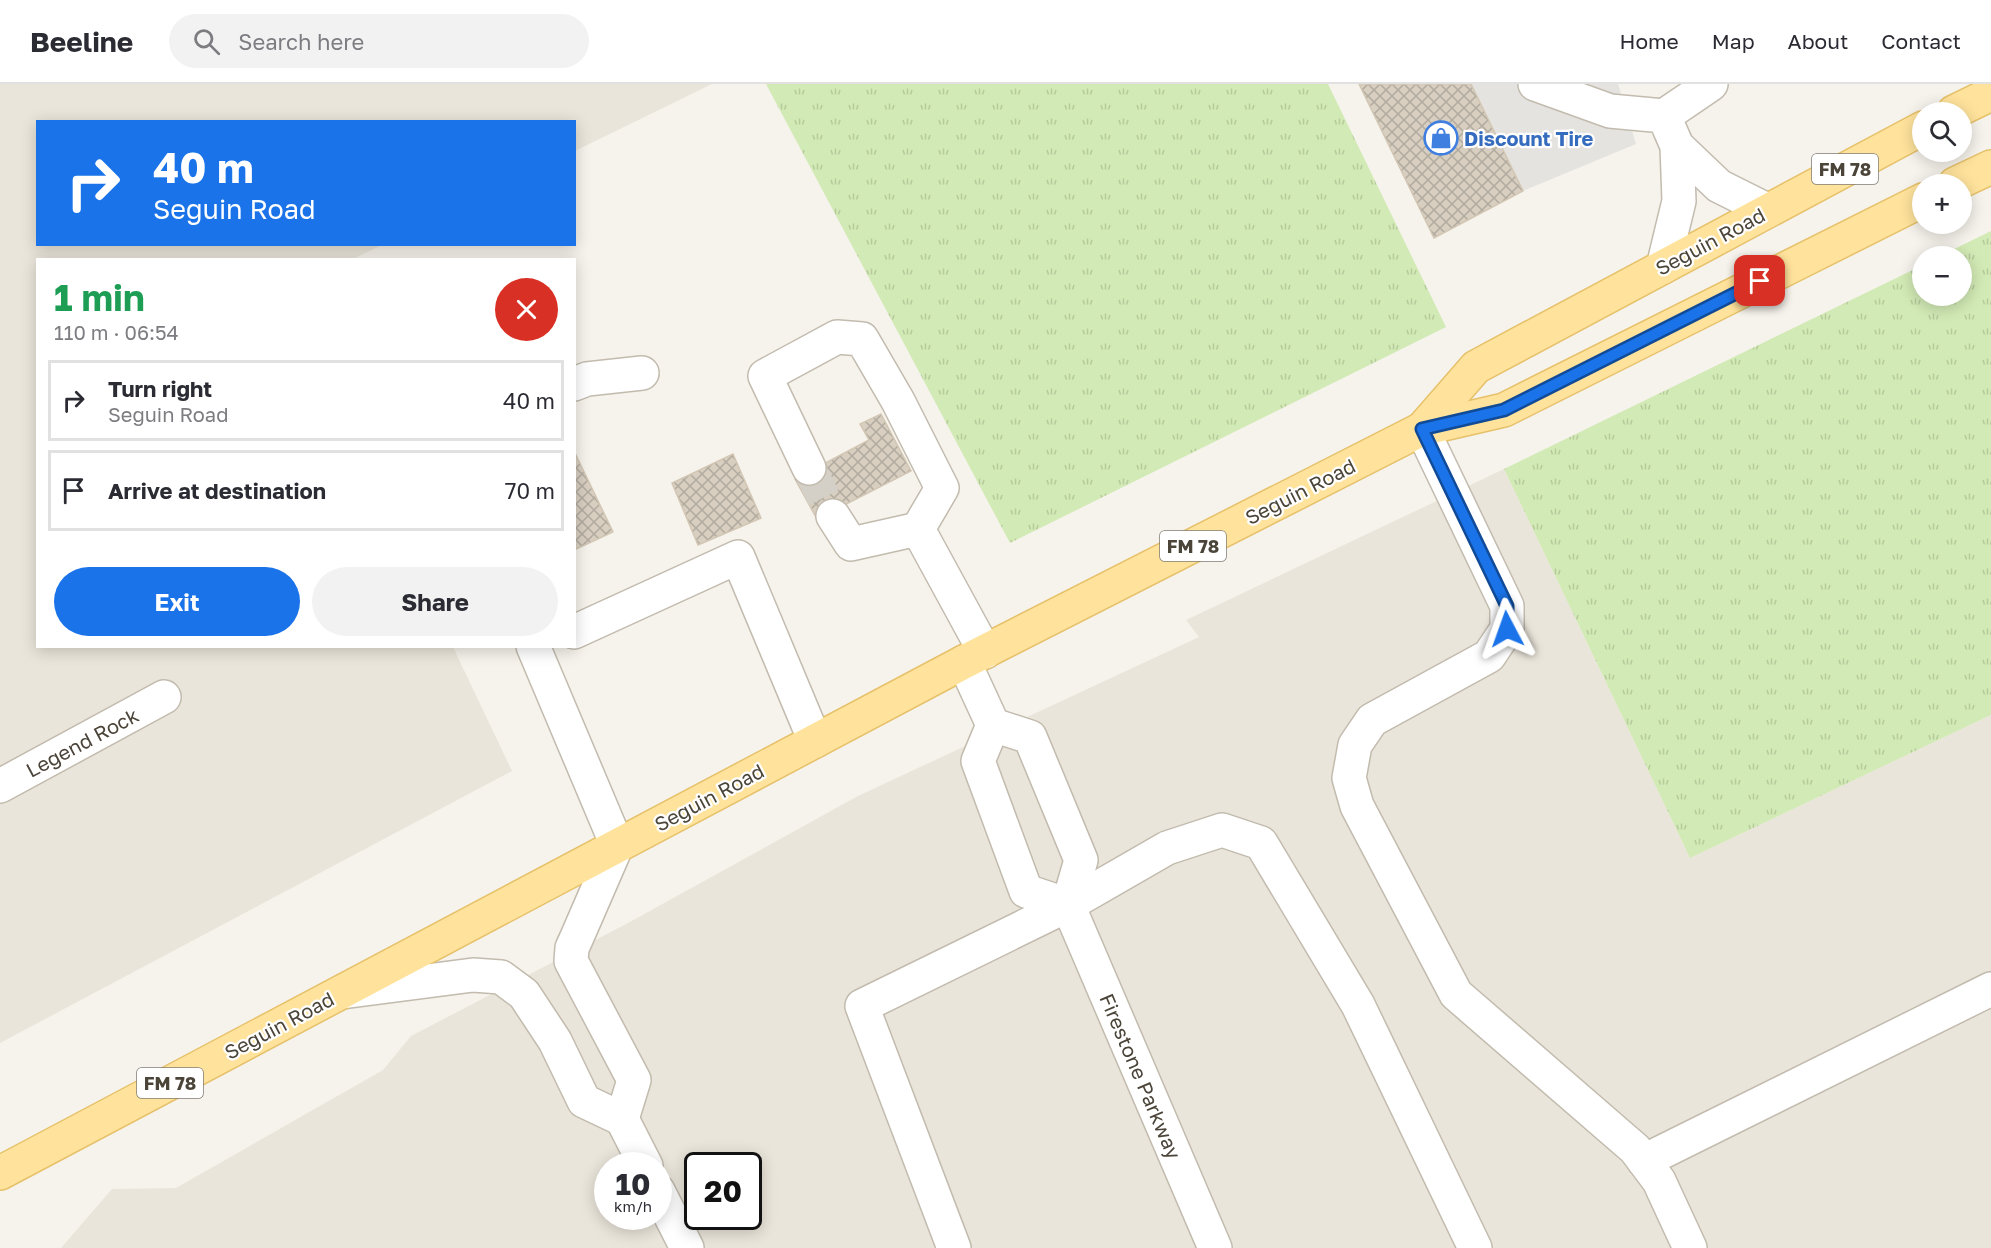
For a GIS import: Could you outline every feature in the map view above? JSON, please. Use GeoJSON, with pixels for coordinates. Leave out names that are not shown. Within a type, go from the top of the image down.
{"type":"FeatureCollection","features":[{"type":"Feature","properties":{"kind":"main road"},"geometry":{"type":"LineString","coordinates":[[1972,103],[1991,94]]}},
{"type":"Feature","properties":{"kind":"main road","name":"Seguin Road"},"geometry":{"type":"LineString","coordinates":[[1422,429],[1476,367],[1912,134]]}},
{"type":"Feature","properties":{"kind":"main road"},"geometry":{"type":"LineString","coordinates":[[1972,176],[1991,167]]}},
{"type":"Feature","properties":{"kind":"main road","name":"Seguin Road"},"geometry":{"type":"LineString","coordinates":[[0,1173],[975,657],[1422,429],[1504,410],[1912,206]]}},
{"type":"Feature","properties":{"kind":"street"},"geometry":{"type":"LineString","coordinates":[[1535,84],[1610,111],[1664,116],[1708,85]]}},
{"type":"Feature","properties":{"kind":"street"},"geometry":{"type":"LineString","coordinates":[[1663,267],[1679,201],[1677,146],[1664,116]]}},
{"type":"Feature","properties":{"kind":"street"},"geometry":{"type":"LineString","coordinates":[[1677,146],[1719,186],[1767,210]]}},
{"type":"Feature","properties":{"kind":"street"},"geometry":{"type":"LineString","coordinates":[[809,468],[765,376],[837,337],[862,339],[898,401],[942,488],[918,530],[851,544],[833,516]]}},
{"type":"Feature","properties":{"kind":"street"},"geometry":{"type":"LineString","coordinates":[[576,383],[587,379],[642,373]]}},
{"type":"Feature","properties":{"kind":"street"},"geometry":{"type":"LineString","coordinates":[[1422,429],[1507,606],[1507,629],[1489,656],[1372,720],[1355,745],[1349,778],[1357,806],[1456,994],[1635,1149],[1659,1181],[1690,1248]]}},
{"type":"Feature","properties":{"kind":"street"},"geometry":{"type":"LineString","coordinates":[[918,530],[975,657],[993,725],[978,761],[1026,891],[1068,905]]}},
{"type":"Feature","properties":{"kind":"street"},"geometry":{"type":"LineString","coordinates":[[576,631],[738,557],[815,741]]}},
{"type":"Feature","properties":{"kind":"street"},"geometry":{"type":"LineString","coordinates":[[537,648],[617,845],[572,948],[571,962],[634,1080],[622,1119]]}},
{"type":"Feature","properties":{"kind":"street","name":"Legend Rock"},"geometry":{"type":"LineString","coordinates":[[0,786],[164,697]]}},
{"type":"Feature","properties":{"kind":"street"},"geometry":{"type":"LineString","coordinates":[[993,725],[1030,737],[1081,860],[1068,905]]}},
{"type":"Feature","properties":{"kind":"street"},"geometry":{"type":"LineString","coordinates":[[954,1248],[862,1006],[1068,905],[1167,848],[1222,830],[1261,843],[1358,1005],[1475,1248]]}},
{"type":"Feature","properties":{"kind":"street","name":"Firestone Parkway"},"geometry":{"type":"LineString","coordinates":[[1068,905],[1215,1248]]}},
{"type":"Feature","properties":{"kind":"street"},"geometry":{"type":"LineString","coordinates":[[341,992],[473,975],[501,977],[524,994],[555,1041],[584,1101],[622,1119],[638,1152]]}},
{"type":"Feature","properties":{"kind":"street"},"geometry":{"type":"LineString","coordinates":[[1644,1161],[1991,989]]}},
{"type":"Feature","properties":{"kind":"street"},"geometry":{"type":"LineString","coordinates":[[672,1219],[687,1248]]}},
{"type":"Feature","properties":{"kind":"shaded area"},"geometry":{"type":"Polygon","coordinates":[[[0,84],[712,84],[576,151],[576,120],[36,120],[36,246],[380,246],[355,258],[36,258],[36,648],[453,648],[512,771],[0,1043],[0,84]]]}},
{"type":"Feature","properties":{"kind":"shaded area"},"geometry":{"type":"Polygon","coordinates":[[[1471,84],[1618,84],[1636,144],[1523,191],[1471,84]]]}},
{"type":"Feature","properties":{"kind":"shaded area"},"geometry":{"type":"Polygon","coordinates":[[[1504,469],[1690,858],[1991,715],[1991,1248],[61,1248],[112,1189],[176,1188],[383,1070],[411,1036],[628,923],[858,796],[1199,637],[1186,620],[1504,469]]]}},
{"type":"Feature","properties":{"kind":"green space"},"geometry":{"type":"Polygon","coordinates":[[[766,84],[1328,84],[1446,327],[1010,543],[766,84]]]}},
{"type":"Feature","properties":{"kind":"green space"},"geometry":{"type":"Polygon","coordinates":[[[1991,231],[1991,715],[1690,858],[1504,469],[1912,270],[1912,306],[1972,306],[1972,246],[1960,246],[1991,231]]]}},
{"type":"Feature","properties":{"kind":"building","name":"Discount Tire"},"geometry":{"type":"Polygon","coordinates":[[[1359,84],[1471,84],[1523,191],[1434,238],[1359,84]]]}},
{"type":"Feature","properties":{"kind":"building"},"geometry":{"type":"Polygon","coordinates":[[[881,414],[911,471],[817,519],[795,479],[869,440],[860,424],[881,414]]]}},
{"type":"Feature","properties":{"kind":"building"},"geometry":{"type":"Polygon","coordinates":[[[733,454],[761,518],[698,545],[672,483],[733,454]]]}},
{"type":"Feature","properties":{"kind":"building"},"geometry":{"type":"Polygon","coordinates":[[[576,455],[613,532],[576,549],[576,455]]]}},
{"type":"Feature","properties":{"kind":"tunnel"},"geometry":{"type":"LineString","coordinates":[[809,468],[833,516]]}},
{"type":"Feature","properties":{"kind":"place","name":"Discount Tire"},"geometry":{"type":"Point","coordinates":[1441,138]}},
{"type":"Feature","properties":{"kind":"route"},"geometry":{"type":"LineString","coordinates":[[1507,629],[1507,606],[1422,429],[1504,410],[1760,281]]}}]}
